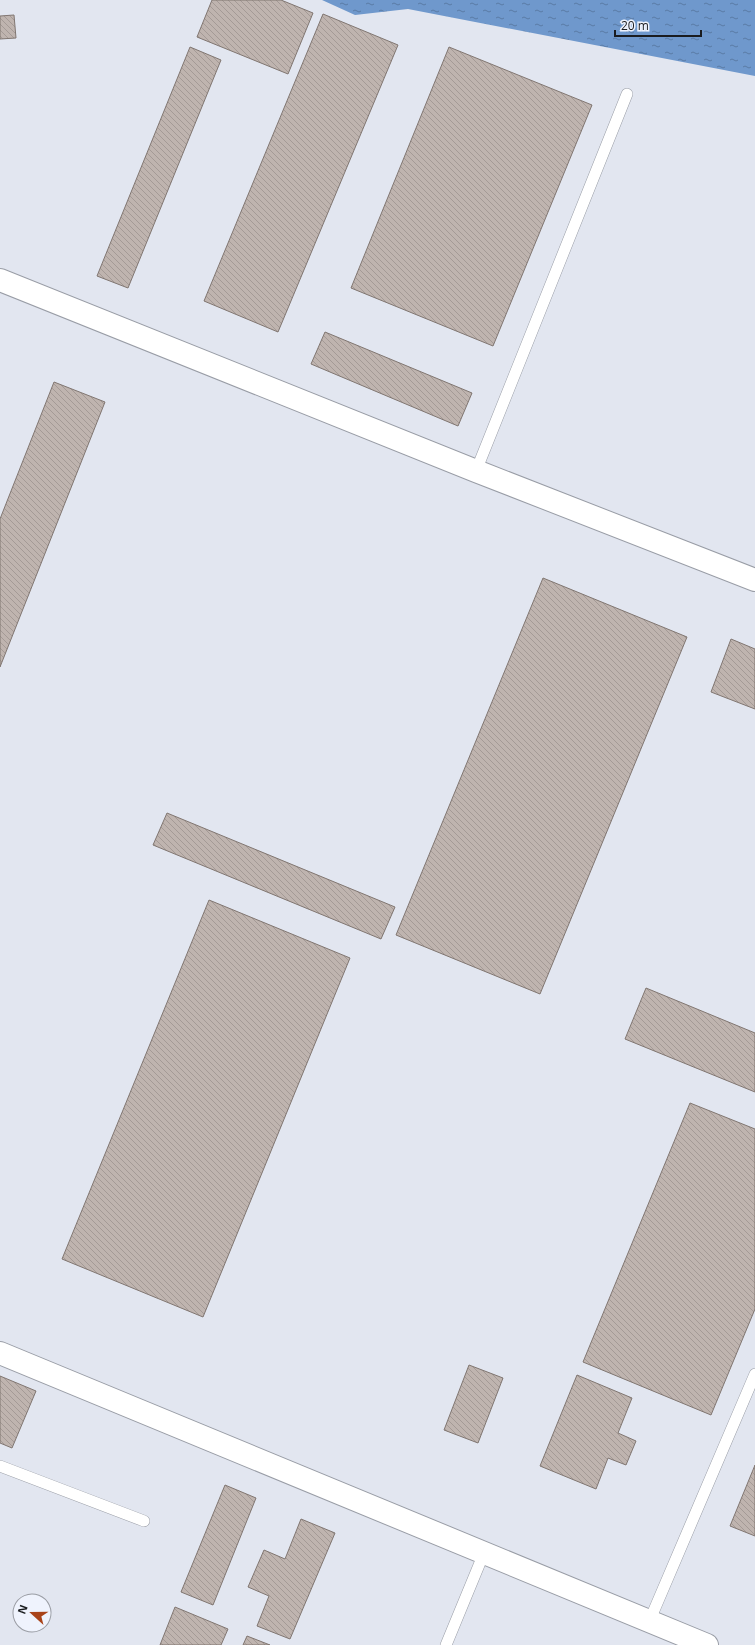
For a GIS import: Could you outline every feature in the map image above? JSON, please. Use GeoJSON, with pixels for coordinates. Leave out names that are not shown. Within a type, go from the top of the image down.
{"type":"FeatureCollection","features":[{"type":"Feature","properties":{"kind":"street"},"geometry":{"type":"LineString","coordinates":[[0,280],[476,471],[755,580]]}},
{"type":"Feature","properties":{"kind":"street"},"geometry":{"type":"LineString","coordinates":[[0,1353],[706,1645]]}},
{"type":"Feature","properties":{"kind":"lane"},"geometry":{"type":"LineString","coordinates":[[476,471],[627,94]]}},
{"type":"Feature","properties":{"kind":"lane"},"geometry":{"type":"LineString","coordinates":[[649,1622],[755,1374]]}},
{"type":"Feature","properties":{"kind":"lane"},"geometry":{"type":"LineString","coordinates":[[0,1466],[144,1521]]}},
{"type":"Feature","properties":{"kind":"lane"},"geometry":{"type":"LineString","coordinates":[[446,1645],[484,1553]]}},
{"type":"Feature","properties":{"kind":"water"},"geometry":{"type":"Polygon","coordinates":[[[322,0],[755,0],[755,76],[408,9],[355,15],[322,0]]]}},
{"type":"Feature","properties":{"kind":"building"},"geometry":{"type":"Polygon","coordinates":[[[212,0],[281,0],[313,13],[288,74],[197,37],[212,0]]]}},
{"type":"Feature","properties":{"kind":"building"},"geometry":{"type":"Polygon","coordinates":[[[323,14],[398,45],[278,332],[204,301],[323,14]]]}},
{"type":"Feature","properties":{"kind":"building"},"geometry":{"type":"Polygon","coordinates":[[[14,15],[16,38],[0,39],[0,16],[14,15]]]}},
{"type":"Feature","properties":{"kind":"building"},"geometry":{"type":"Polygon","coordinates":[[[190,47],[221,60],[128,288],[97,276],[190,47]]]}},
{"type":"Feature","properties":{"kind":"building"},"geometry":{"type":"Polygon","coordinates":[[[449,47],[592,105],[493,346],[351,288],[449,47]]]}},
{"type":"Feature","properties":{"kind":"building"},"geometry":{"type":"Polygon","coordinates":[[[325,332],[472,393],[458,426],[311,364],[325,332]]]}},
{"type":"Feature","properties":{"kind":"building"},"geometry":{"type":"Polygon","coordinates":[[[54,382],[105,402],[0,667],[0,519],[54,382]]]}},
{"type":"Feature","properties":{"kind":"building"},"geometry":{"type":"Polygon","coordinates":[[[543,578],[687,637],[540,994],[396,935],[543,578]]]}},
{"type":"Feature","properties":{"kind":"building"},"geometry":{"type":"Polygon","coordinates":[[[731,639],[755,649],[755,709],[711,692],[731,639]]]}},
{"type":"Feature","properties":{"kind":"building"},"geometry":{"type":"Polygon","coordinates":[[[167,813],[395,907],[381,939],[153,845],[167,813]]]}},
{"type":"Feature","properties":{"kind":"building"},"geometry":{"type":"Polygon","coordinates":[[[209,900],[350,958],[203,1317],[62,1259],[209,900]]]}},
{"type":"Feature","properties":{"kind":"building"},"geometry":{"type":"Polygon","coordinates":[[[646,988],[755,1033],[755,1092],[625,1039],[646,988]]]}},
{"type":"Feature","properties":{"kind":"building"},"geometry":{"type":"Polygon","coordinates":[[[690,1103],[755,1129],[755,1309],[711,1415],[583,1362],[690,1103]]]}},
{"type":"Feature","properties":{"kind":"building"},"geometry":{"type":"Polygon","coordinates":[[[469,1365],[503,1378],[478,1443],[444,1430],[469,1365]]]}},
{"type":"Feature","properties":{"kind":"building"},"geometry":{"type":"Polygon","coordinates":[[[577,1375],[632,1398],[618,1433],[636,1441],[626,1465],[608,1458],[596,1489],[540,1466],[577,1375]]]}},
{"type":"Feature","properties":{"kind":"building"},"geometry":{"type":"Polygon","coordinates":[[[0,1376],[36,1391],[12,1448],[0,1443],[0,1376]]]}},
{"type":"Feature","properties":{"kind":"building"},"geometry":{"type":"Polygon","coordinates":[[[755,1465],[755,1536],[730,1526],[755,1465]]]}},
{"type":"Feature","properties":{"kind":"building"},"geometry":{"type":"Polygon","coordinates":[[[225,1485],[256,1498],[213,1605],[181,1592],[225,1485]]]}},
{"type":"Feature","properties":{"kind":"building"},"geometry":{"type":"Polygon","coordinates":[[[301,1519],[335,1533],[290,1639],[257,1626],[269,1596],[248,1587],[264,1550],[285,1559],[301,1519]]]}},
{"type":"Feature","properties":{"kind":"building"},"geometry":{"type":"Polygon","coordinates":[[[175,1607],[228,1629],[221,1645],[160,1645],[175,1607]]]}},
{"type":"Feature","properties":{"kind":"building"},"geometry":{"type":"Polygon","coordinates":[[[247,1636],[270,1645],[243,1645],[247,1636]]]}}]}
